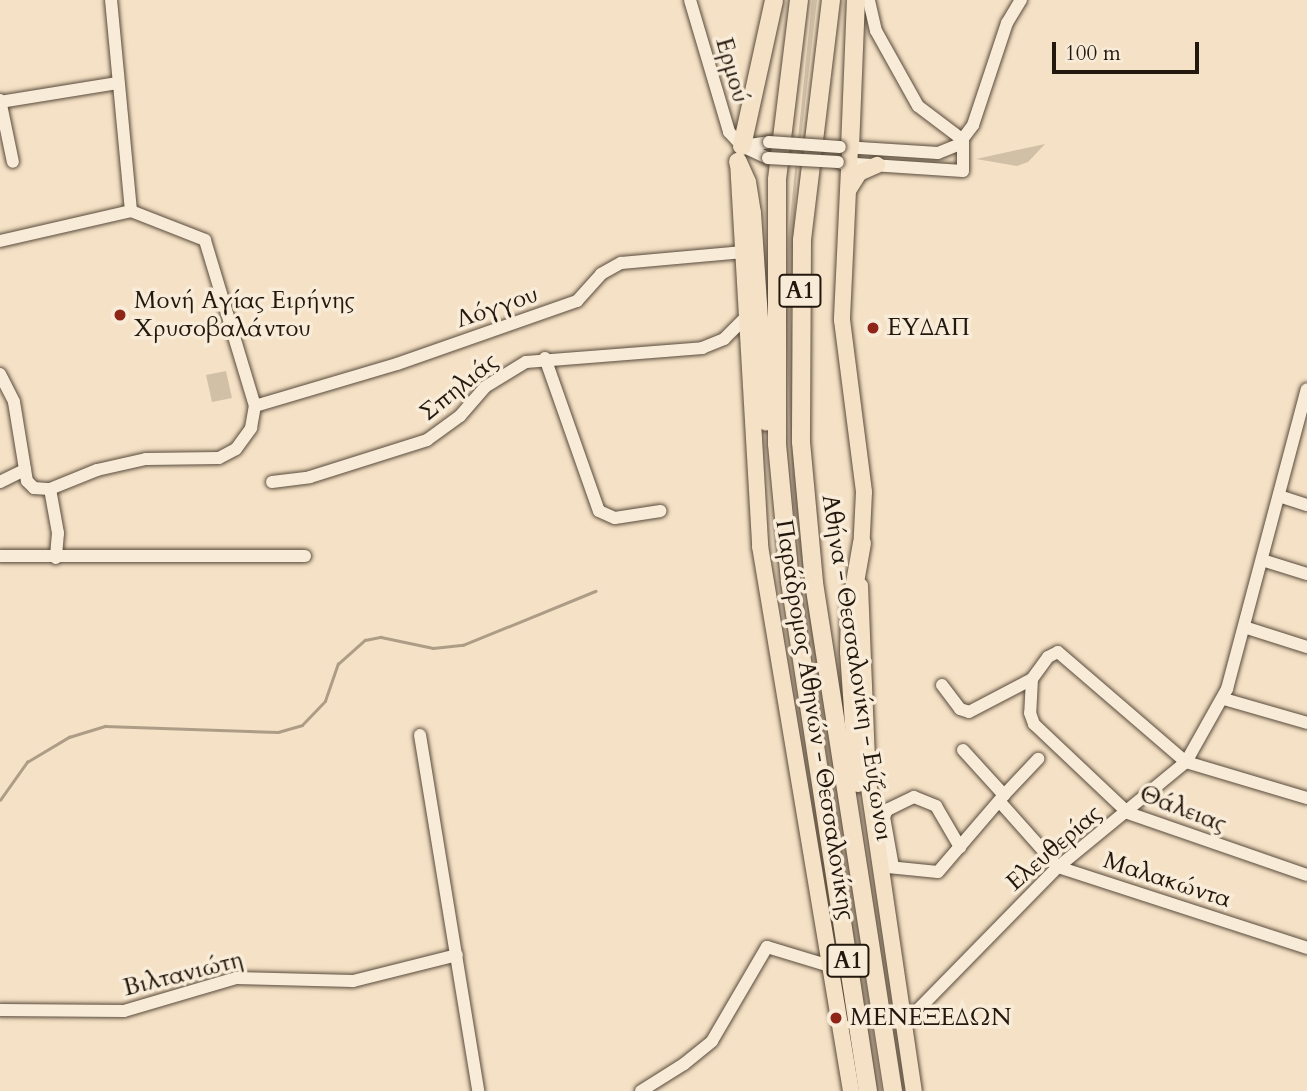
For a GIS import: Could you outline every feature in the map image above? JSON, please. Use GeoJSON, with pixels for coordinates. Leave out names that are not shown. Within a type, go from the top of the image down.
{"type":"FeatureCollection","features":[{"type":"Feature","properties":{"kind":"highway"},"geometry":{"type":"LineString","coordinates":[[774,0],[740,154],[752,213],[768,447],[777,506],[786,529]]}},
{"type":"Feature","properties":{"kind":"highway","name":"Αθήνα - Θεσσαλονίκη - Εύζωνοι"},"geometry":{"type":"LineString","coordinates":[[799,0],[778,180],[776,397],[786,529],[868,1091]]}},
{"type":"Feature","properties":{"kind":"highway","name":"Αθήνα - Θεσσαλονίκη - Εύζωνοι"},"geometry":{"type":"LineString","coordinates":[[831,0],[802,240],[801,442],[814,583],[859,846],[894,1091]]}},
{"type":"Feature","properties":{"kind":"highway"},"geometry":{"type":"LineString","coordinates":[[844,155],[856,0]]}},
{"type":"Feature","properties":{"kind":"highway"},"geometry":{"type":"LineString","coordinates":[[859,846],[849,652],[850,611],[862,542]]}},
{"type":"Feature","properties":{"kind":"main road","name":"Παράδρομος Αθηνών - Θεσσαλονίκης"},"geometry":{"type":"LineString","coordinates":[[740,154],[755,487],[765,584],[833,967],[851,1091]]}},
{"type":"Feature","properties":{"kind":"main road","name":"Παράδρομος Αθηνών - Θεσσαλονίκης"},"geometry":{"type":"LineString","coordinates":[[844,155],[849,189],[842,320],[864,492],[862,706],[887,867],[914,1091]]}},
{"type":"Feature","properties":{"kind":"main road"},"geometry":{"type":"LineString","coordinates":[[849,189],[859,173],[877,165]]}},
{"type":"Feature","properties":{"kind":"street"},"geometry":{"type":"LineString","coordinates":[[111,0],[131,211]]}},
{"type":"Feature","properties":{"kind":"street","name":"Ερμού"},"geometry":{"type":"LineString","coordinates":[[690,0],[718,102],[740,154]]}},
{"type":"Feature","properties":{"kind":"street"},"geometry":{"type":"LineString","coordinates":[[869,0],[876,30],[918,106],[963,140]]}},
{"type":"Feature","properties":{"kind":"street"},"geometry":{"type":"LineString","coordinates":[[740,154],[768,158],[938,153],[963,140],[973,125],[1007,23],[1021,0]]}},
{"type":"Feature","properties":{"kind":"street"},"geometry":{"type":"LineString","coordinates":[[13,162],[0,102],[117,83]]}},
{"type":"Feature","properties":{"kind":"street"},"geometry":{"type":"LineString","coordinates":[[740,154],[769,142],[844,155],[877,165],[963,171],[963,140]]}},
{"type":"Feature","properties":{"kind":"street"},"geometry":{"type":"LineString","coordinates":[[0,241],[131,211],[198,233],[205,240],[255,406],[248,435],[219,458],[139,460],[50,489],[34,488],[25,470],[14,402],[0,374]]}},
{"type":"Feature","properties":{"kind":"street","name":"Λόγγου"},"geometry":{"type":"LineString","coordinates":[[255,406],[386,368],[577,301],[601,274],[621,263],[744,252]]}},
{"type":"Feature","properties":{"kind":"street","name":"Σπηλιάς"},"geometry":{"type":"LineString","coordinates":[[272,481],[310,477],[405,449],[460,416],[499,376],[545,358],[702,348],[724,339],[748,315]]}},
{"type":"Feature","properties":{"kind":"street"},"geometry":{"type":"LineString","coordinates":[[545,358],[599,511],[615,518],[660,511]]}},
{"type":"Feature","properties":{"kind":"street","name":"Ελευθερίας"},"geometry":{"type":"LineString","coordinates":[[904,1024],[1058,867],[1128,813],[1186,762],[1224,699],[1279,496],[1301,434],[1307,389]]}},
{"type":"Feature","properties":{"kind":"street"},"geometry":{"type":"LineString","coordinates":[[0,482],[25,470]]}},
{"type":"Feature","properties":{"kind":"street"},"geometry":{"type":"LineString","coordinates":[[50,489],[58,533],[56,558]]}},
{"type":"Feature","properties":{"kind":"street"},"geometry":{"type":"LineString","coordinates":[[1279,496],[1307,505]]}},
{"type":"Feature","properties":{"kind":"street"},"geometry":{"type":"LineString","coordinates":[[0,556],[305,556]]}},
{"type":"Feature","properties":{"kind":"street"},"geometry":{"type":"LineString","coordinates":[[1262,560],[1307,574]]}},
{"type":"Feature","properties":{"kind":"street"},"geometry":{"type":"LineString","coordinates":[[1244,627],[1307,648]]}},
{"type":"Feature","properties":{"kind":"street"},"geometry":{"type":"LineString","coordinates":[[942,685],[960,709],[969,712],[1032,680],[1054,652],[1064,655],[1186,762],[1307,798]]}},
{"type":"Feature","properties":{"kind":"street","name":"Θάλειας"},"geometry":{"type":"LineString","coordinates":[[1032,680],[1030,713],[1034,724],[1128,813],[1307,875]]}},
{"type":"Feature","properties":{"kind":"street"},"geometry":{"type":"LineString","coordinates":[[1224,699],[1307,723]]}},
{"type":"Feature","properties":{"kind":"street"},"geometry":{"type":"LineString","coordinates":[[420,736],[478,1091]]}},
{"type":"Feature","properties":{"kind":"street"},"geometry":{"type":"LineString","coordinates":[[963,750],[1058,867]]}},
{"type":"Feature","properties":{"kind":"street"},"geometry":{"type":"LineString","coordinates":[[960,847],[936,806],[914,797],[887,810],[884,817],[887,867],[938,872],[1038,759]]}},
{"type":"Feature","properties":{"kind":"street","name":"Μαλακώντα"},"geometry":{"type":"LineString","coordinates":[[1058,867],[1307,948]]}},
{"type":"Feature","properties":{"kind":"street"},"geometry":{"type":"LineString","coordinates":[[640,1091],[712,1041],[767,947],[833,967]]}},
{"type":"Feature","properties":{"kind":"street","name":"Βιλτανιώτη"},"geometry":{"type":"LineString","coordinates":[[0,1010],[124,1012],[236,978],[353,981],[457,955]]}},
{"type":"Feature","properties":{"kind":"shaded area"},"geometry":{"type":"Polygon","coordinates":[[[812,0],[817,0],[796,181],[791,317],[807,583],[882,1091],[877,1091],[837,831],[793,504],[786,319],[788,239],[812,0]]]}},
{"type":"Feature","properties":{"kind":"shaded area"},"geometry":{"type":"Polygon","coordinates":[[[1045,144],[1028,162],[1017,166],[976,159],[1045,144]]]}},
{"type":"Feature","properties":{"kind":"shaded area"},"geometry":{"type":"Polygon","coordinates":[[[226,371],[232,398],[212,402],[206,375],[226,371]]]}},
{"type":"Feature","properties":{"kind":"waterway"},"geometry":{"type":"LineString","coordinates":[[0,800],[27,762],[69,737],[105,726],[278,732],[302,725],[325,701],[338,664],[365,640],[381,637],[433,648],[463,645],[595,591]]}},
{"type":"Feature","properties":{"kind":"place","name":"Μονή Αγίας Ειρήνης Χρυσοβαλάντου"},"geometry":{"type":"Point","coordinates":[120,315]}},
{"type":"Feature","properties":{"kind":"place","name":"ΕΥΔΑΠ"},"geometry":{"type":"Point","coordinates":[873,328]}},
{"type":"Feature","properties":{"kind":"place","name":"ΜΕΝΕΞΕΔΩΝ"},"geometry":{"type":"Point","coordinates":[836,1018]}}]}
